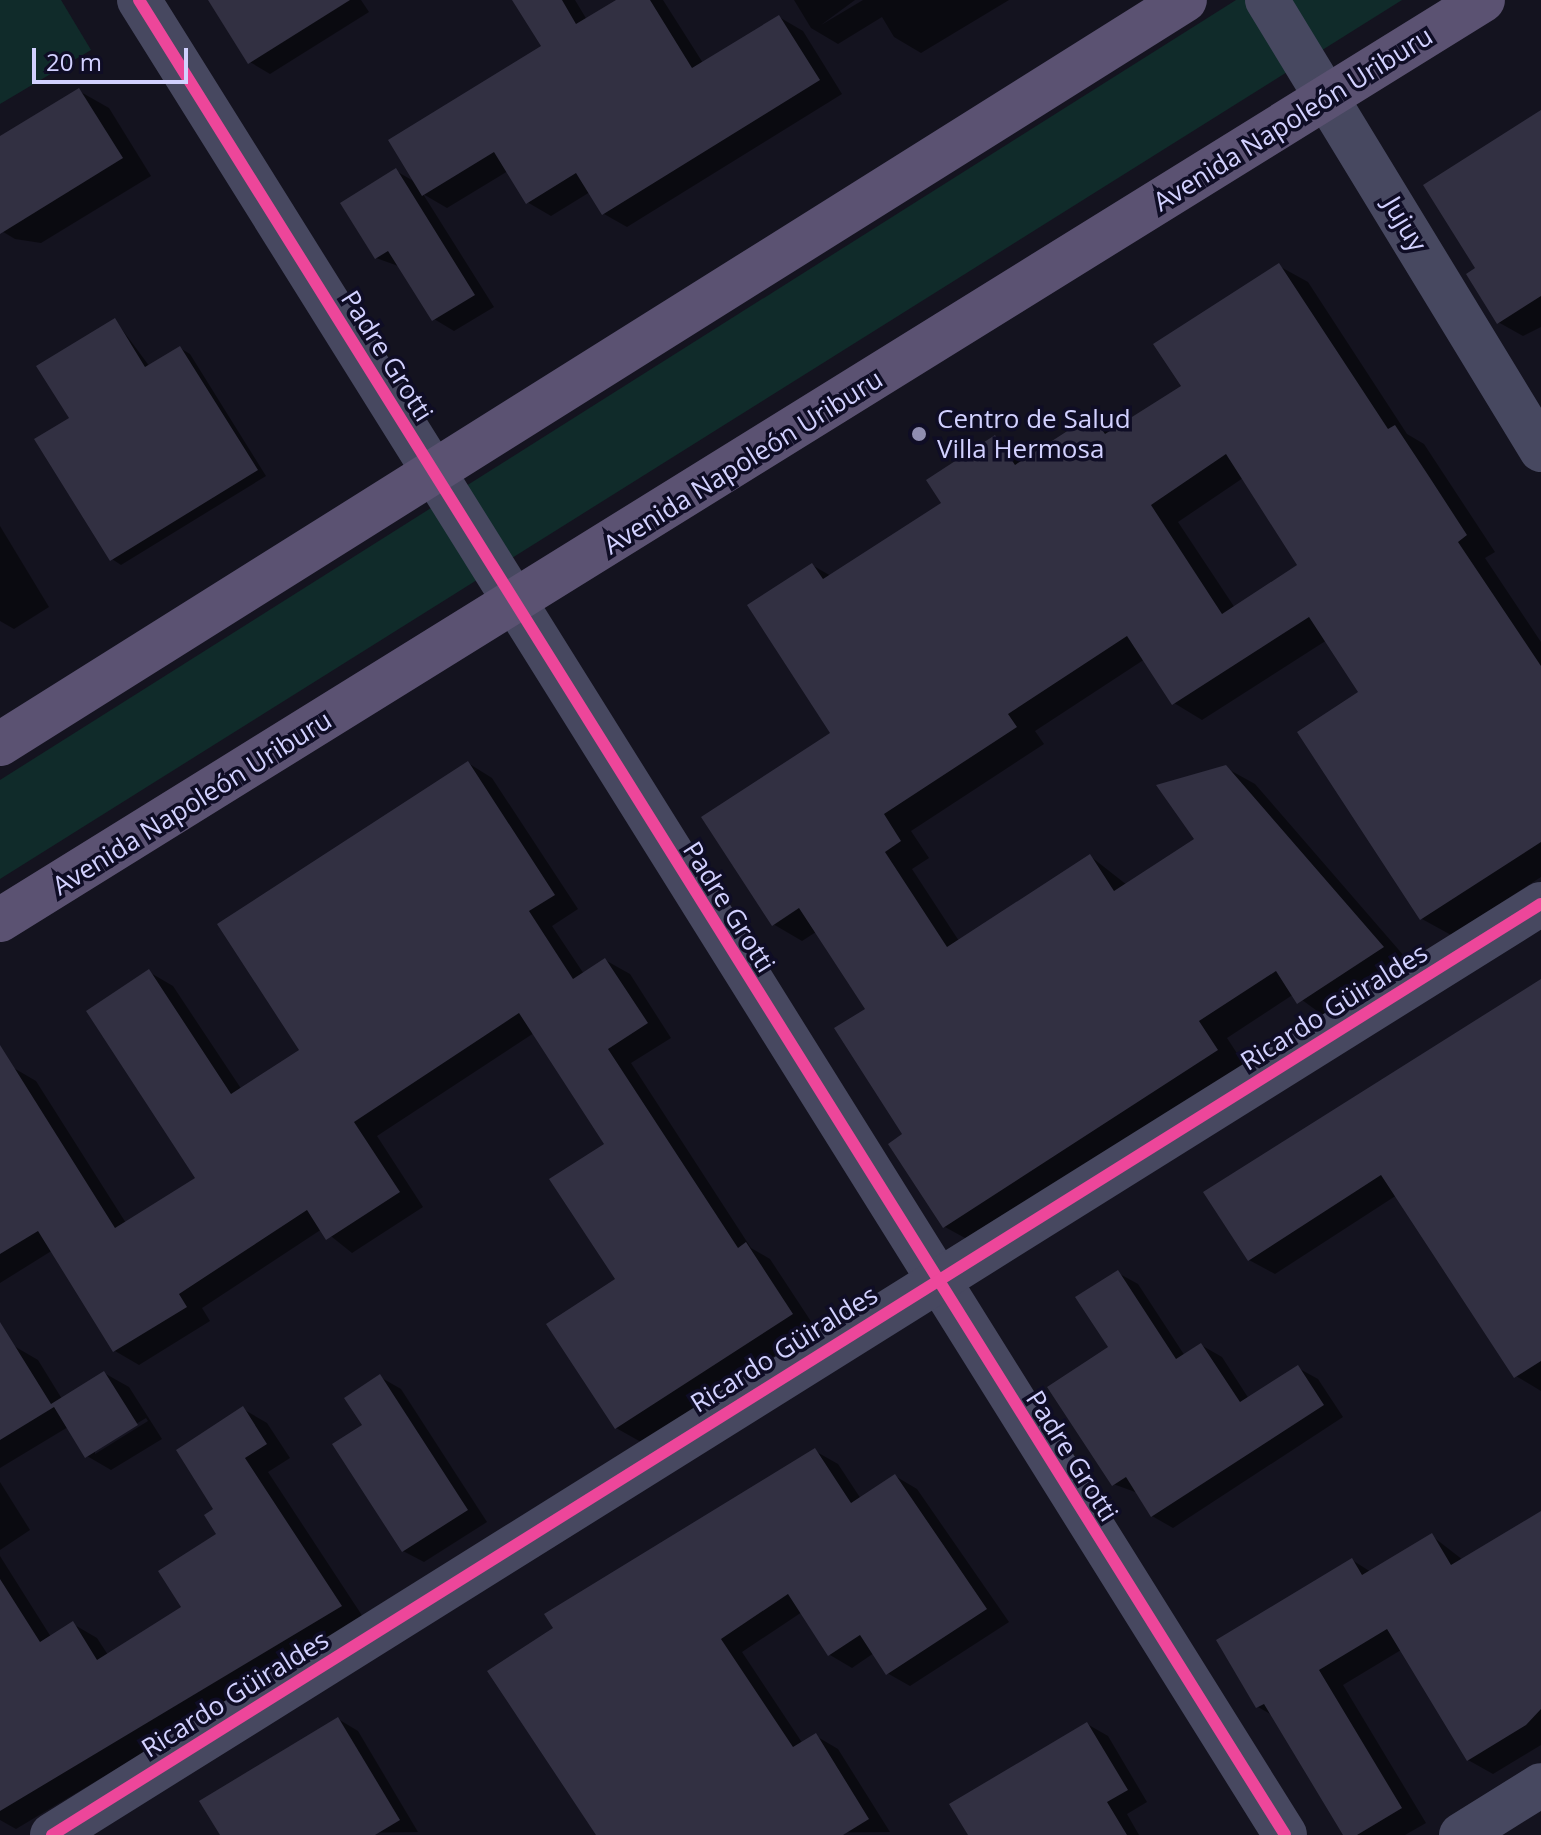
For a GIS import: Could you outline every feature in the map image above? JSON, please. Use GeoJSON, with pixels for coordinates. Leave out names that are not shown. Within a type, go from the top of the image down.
{"type":"FeatureCollection","features":[{"type":"Feature","properties":{"kind":"main road"},"geometry":{"type":"LineString","coordinates":[[0,744],[1185,0]]}},
{"type":"Feature","properties":{"kind":"main road","name":"Avenida Napoleón Uriburu"},"geometry":{"type":"LineString","coordinates":[[0,920],[516,604],[1483,0]]}},
{"type":"Feature","properties":{"kind":"street","name":"Padre Grotti"},"geometry":{"type":"LineString","coordinates":[[139,0],[935,1280],[1285,1835]]}},
{"type":"Feature","properties":{"kind":"street","name":"Jujuy"},"geometry":{"type":"LineString","coordinates":[[1267,0],[1541,450]]}},
{"type":"Feature","properties":{"kind":"street","name":"Ricardo Güiraldes"},"geometry":{"type":"LineString","coordinates":[[52,1835],[935,1280],[1541,904]]}},
{"type":"Feature","properties":{"kind":"street"},"geometry":{"type":"LineString","coordinates":[[1461,1835],[1541,1785]]}},
{"type":"Feature","properties":{"kind":"green space"},"geometry":{"type":"Polygon","coordinates":[[[0,0],[61,0],[91,50],[0,104],[0,0]]]}},
{"type":"Feature","properties":{"kind":"green space"},"geometry":{"type":"Polygon","coordinates":[[[1236,0],[1402,0],[0,879],[0,780],[1236,0]]]}},
{"type":"Feature","properties":{"kind":"building"},"geometry":{"type":"Polygon","coordinates":[[[208,0],[350,0],[248,64],[208,0]]]}},
{"type":"Feature","properties":{"kind":"building"},"geometry":{"type":"Polygon","coordinates":[[[512,0],[562,0],[576,24],[616,0],[650,0],[692,68],[779,15],[820,80],[602,215],[576,173],[526,204],[494,152],[422,196],[388,140],[541,46],[512,0]]]}},
{"type":"Feature","properties":{"kind":"building"},"geometry":{"type":"Polygon","coordinates":[[[79,88],[123,158],[0,234],[0,136],[79,88]]]}},
{"type":"Feature","properties":{"kind":"building"},"geometry":{"type":"Polygon","coordinates":[[[1541,110],[1541,296],[1497,324],[1466,274],[1475,268],[1423,185],[1541,110]]]}},
{"type":"Feature","properties":{"kind":"building"},"geometry":{"type":"Polygon","coordinates":[[[396,168],[475,295],[432,321],[388,251],[375,259],[340,203],[396,168]]]}},
{"type":"Feature","properties":{"kind":"building"},"geometry":{"type":"Polygon","coordinates":[[[1279,263],[1388,429],[1395,425],[1430,478],[1467,535],[1458,542],[1541,666],[1541,842],[1420,920],[1297,732],[1358,692],[1309,617],[1172,705],[1127,636],[1008,714],[1017,727],[884,814],[901,841],[885,852],[947,947],[1090,854],[1114,891],[1194,839],[1156,785],[1226,765],[1384,947],[1297,1004],[1276,971],[1199,1021],[1218,1050],[943,1228],[888,1144],[902,1134],[834,1028],[865,1009],[799,908],[772,926],[701,817],[830,733],[747,605],[812,563],[823,579],[941,503],[926,480],[995,435],[1015,465],[1092,415],[1105,434],[1181,386],[1153,344],[1279,263]],[[1226,454],[1151,505],[1222,614],[1297,565],[1226,454]]]}},
{"type":"Feature","properties":{"kind":"building"},"geometry":{"type":"Polygon","coordinates":[[[115,318],[145,367],[180,346],[258,470],[110,561],[34,439],[69,418],[36,366],[115,318]]]}},
{"type":"Feature","properties":{"kind":"building"},"geometry":{"type":"Polygon","coordinates":[[[468,761],[555,895],[529,911],[573,979],[605,958],[648,1023],[608,1049],[738,1248],[746,1242],[793,1314],[615,1429],[546,1324],[615,1279],[549,1179],[604,1144],[519,1013],[354,1122],[400,1192],[326,1240],[307,1210],[179,1294],[187,1307],[113,1352],[38,1231],[0,1254],[0,1045],[115,1228],[195,1178],[86,1011],[149,969],[231,1094],[299,1050],[217,924],[468,761]]]}},
{"type":"Feature","properties":{"kind":"building"},"geometry":{"type":"Polygon","coordinates":[[[1541,979],[1541,1361],[1514,1378],[1381,1175],[1248,1261],[1203,1192],[1541,979]]]}},
{"type":"Feature","properties":{"kind":"building"},"geometry":{"type":"Polygon","coordinates":[[[1118,1270],[1176,1359],[1201,1343],[1240,1402],[1298,1365],[1324,1405],[1151,1517],[1126,1477],[1112,1486],[1047,1387],[1108,1347],[1075,1297],[1118,1270]]]}},
{"type":"Feature","properties":{"kind":"building"},"geometry":{"type":"Polygon","coordinates":[[[0,1322],[51,1404],[104,1371],[138,1425],[85,1458],[54,1407],[0,1440],[0,1322]]]}},
{"type":"Feature","properties":{"kind":"building"},"geometry":{"type":"Polygon","coordinates":[[[380,1374],[468,1510],[402,1552],[332,1444],[362,1425],[344,1398],[380,1374]]]}},
{"type":"Feature","properties":{"kind":"building"},"geometry":{"type":"Polygon","coordinates":[[[243,1406],[267,1444],[245,1458],[342,1606],[0,1811],[0,1579],[40,1642],[73,1621],[97,1660],[181,1607],[158,1571],[216,1534],[204,1515],[213,1509],[176,1450],[243,1406]]]}},
{"type":"Feature","properties":{"kind":"building"},"geometry":{"type":"Polygon","coordinates":[[[815,1448],[851,1503],[895,1474],[987,1609],[886,1675],[860,1635],[828,1656],[788,1594],[721,1639],[793,1747],[816,1733],[869,1819],[843,1835],[596,1835],[487,1671],[553,1628],[544,1614],[815,1448]]]}},
{"type":"Feature","properties":{"kind":"building"},"geometry":{"type":"Polygon","coordinates":[[[1541,1511],[1541,1709],[1526,1725],[1467,1761],[1387,1629],[1319,1670],[1402,1808],[1357,1835],[1343,1835],[1264,1704],[1256,1708],[1216,1640],[1352,1558],[1362,1575],[1432,1533],[1451,1565],[1541,1511]]]}},
{"type":"Feature","properties":{"kind":"building"},"geometry":{"type":"Polygon","coordinates":[[[338,1717],[400,1820],[375,1835],[220,1835],[199,1801],[338,1717]]]}},
{"type":"Feature","properties":{"kind":"building"},"geometry":{"type":"Polygon","coordinates":[[[1087,1722],[1128,1790],[1107,1802],[1127,1835],[968,1835],[949,1804],[1087,1722]]]}},
{"type":"Feature","properties":{"kind":"cycle path"},"geometry":{"type":"LineString","coordinates":[[139,0],[1285,1835]]}},
{"type":"Feature","properties":{"kind":"cycle path"},"geometry":{"type":"LineString","coordinates":[[52,1835],[1541,904]]}},
{"type":"Feature","properties":{"kind":"place","name":"Centro de Salud Villa Hermosa"},"geometry":{"type":"Point","coordinates":[919,434]}}]}
